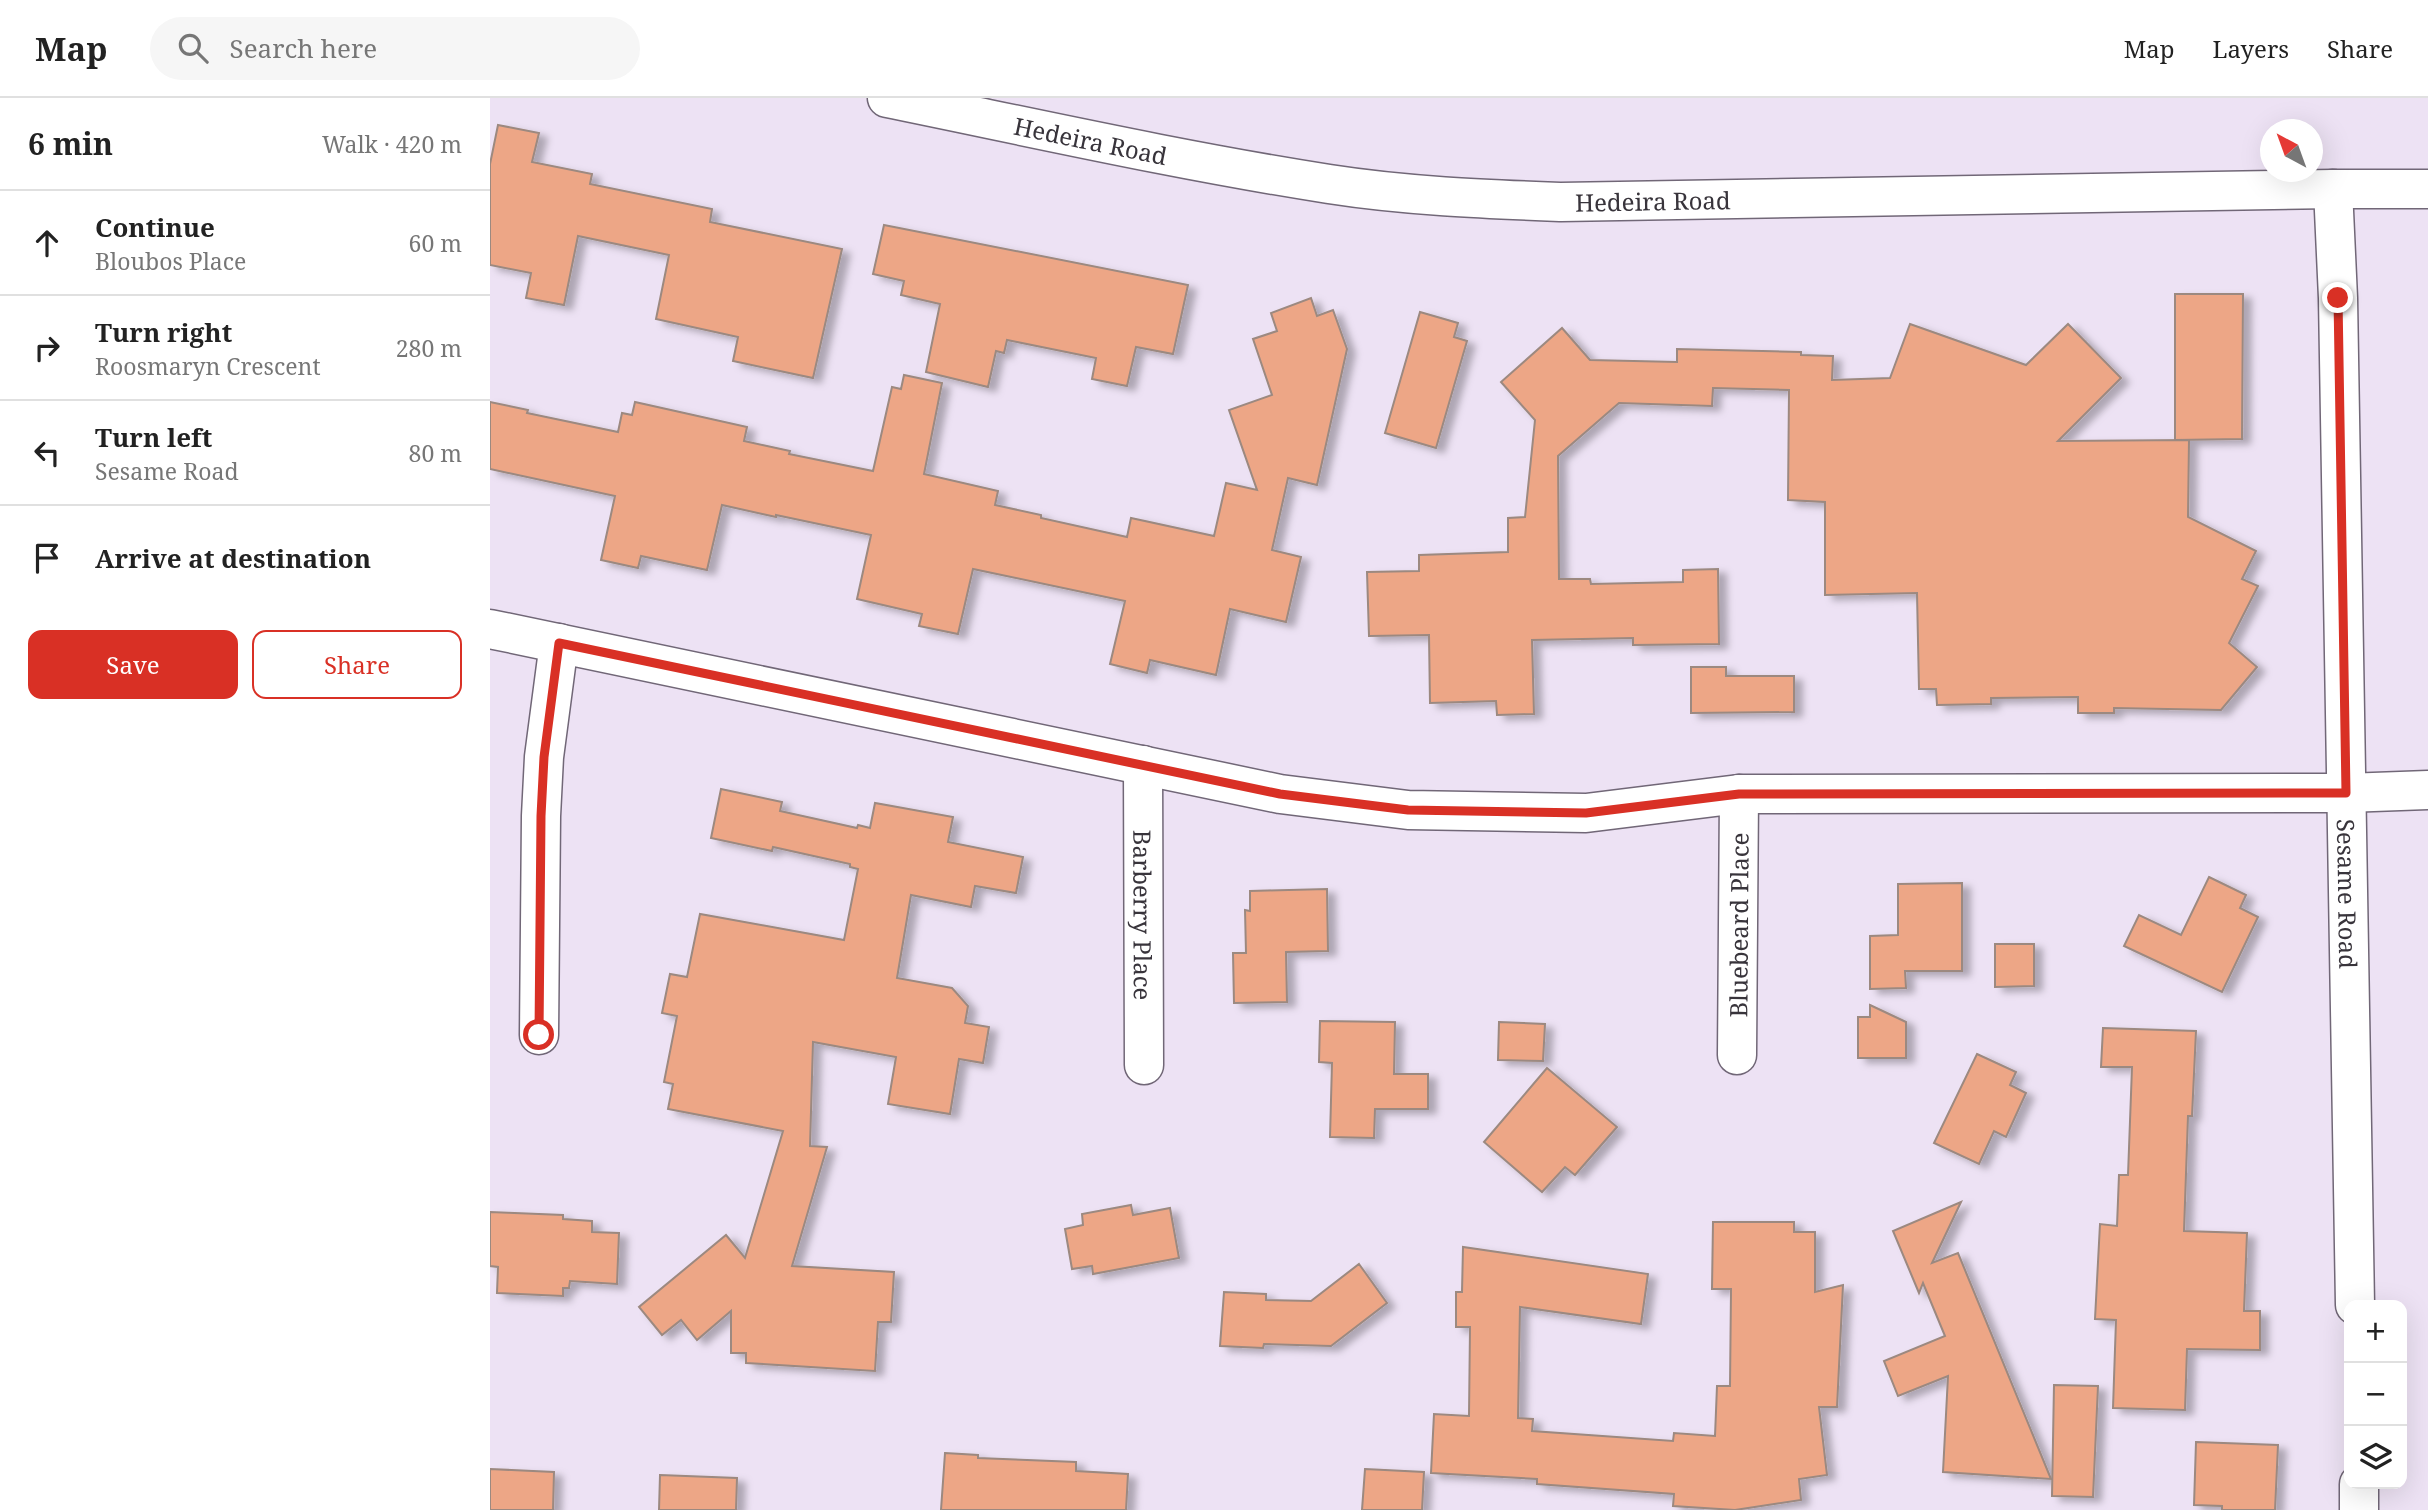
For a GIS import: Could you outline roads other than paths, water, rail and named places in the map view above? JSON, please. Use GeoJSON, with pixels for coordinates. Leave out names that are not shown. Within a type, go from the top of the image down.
{"type":"FeatureCollection","features":[{"type":"Feature","properties":{"kind":"street","name":"Hedeira Road"},"geometry":{"type":"LineString","coordinates":[[887,98],[1204,162],[1331,184],[1455,198],[1561,202],[2428,189]]}},
{"type":"Feature","properties":{"kind":"street","name":"Sesame Road"},"geometry":{"type":"LineString","coordinates":[[2333,189],[2338,298],[2355,1300]]}},
{"type":"Feature","properties":{"kind":"street"},"geometry":{"type":"LineString","coordinates":[[490,629],[1280,794],[1408,810],[1586,813],[1739,794],[2346,793],[2428,790]]}},
{"type":"Feature","properties":{"kind":"street"},"geometry":{"type":"LineString","coordinates":[[539,1035],[544,757],[559,643]]}},
{"type":"Feature","properties":{"kind":"street","name":"Barberry Place"},"geometry":{"type":"LineString","coordinates":[[1143,765],[1143,1065]]}},
{"type":"Feature","properties":{"kind":"street","name":"Bluebeard Place"},"geometry":{"type":"LineString","coordinates":[[1737,1055],[1739,794]]}},
{"type":"Feature","properties":{"kind":"street"},"geometry":{"type":"LineString","coordinates":[[2359,1489],[2359,1510]]}}]}
